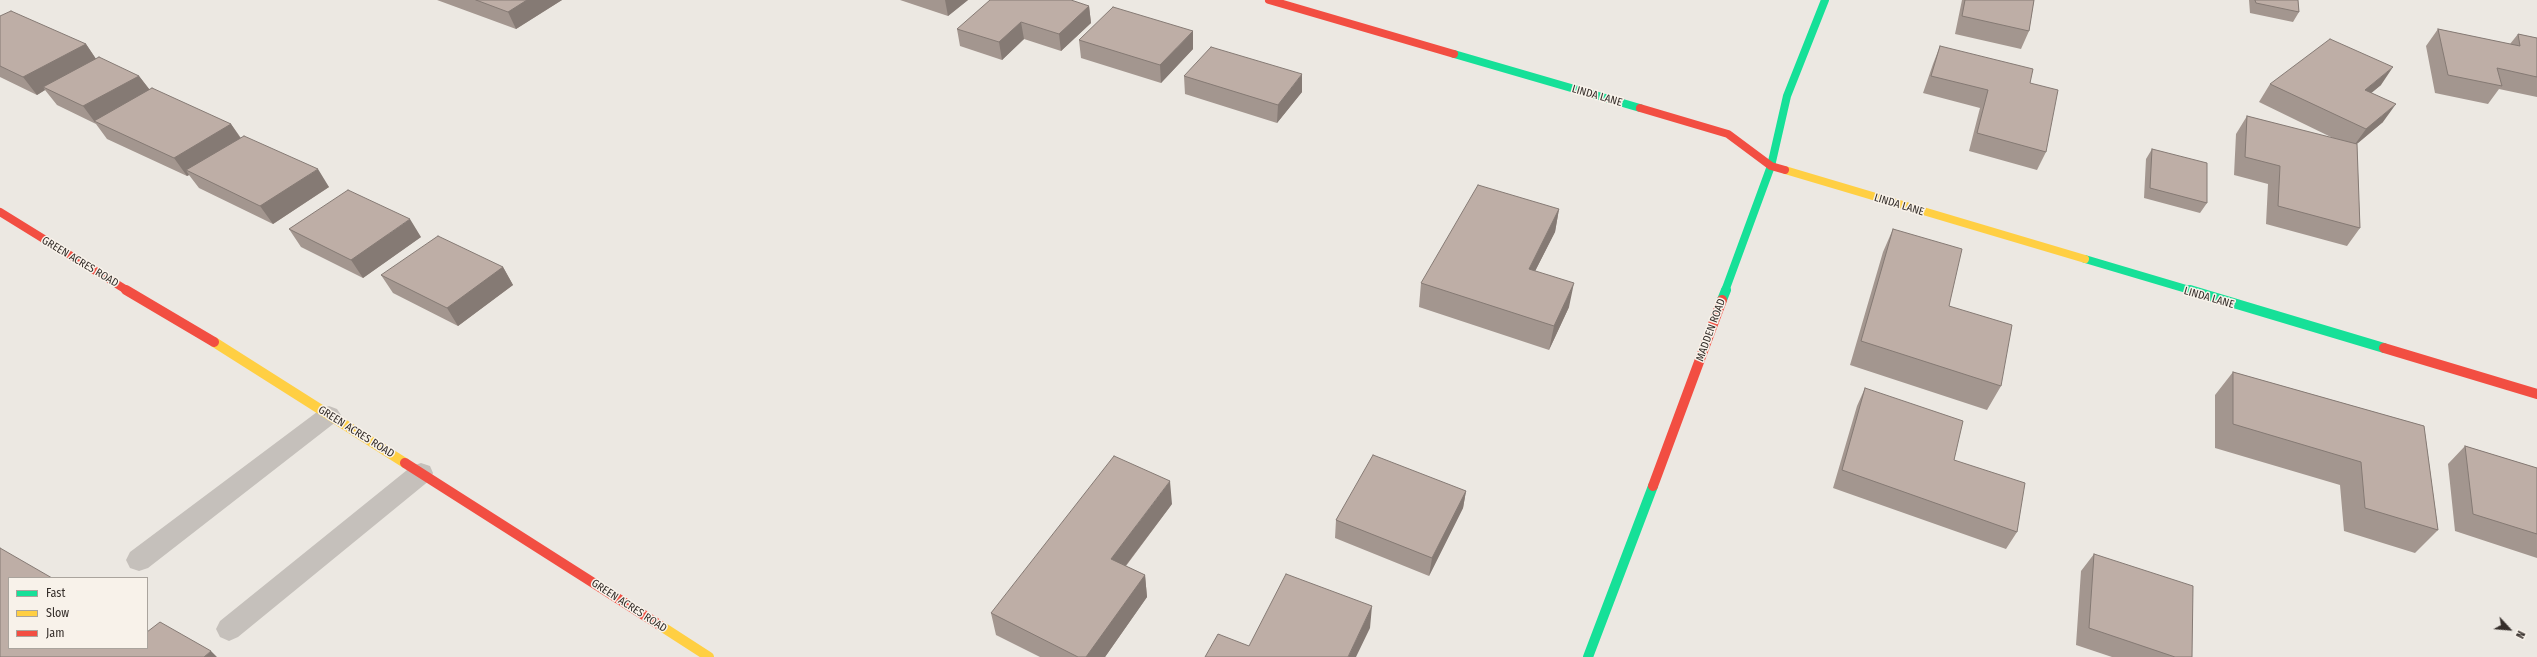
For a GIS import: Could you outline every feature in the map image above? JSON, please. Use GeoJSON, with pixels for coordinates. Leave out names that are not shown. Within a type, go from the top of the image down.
{"type":"FeatureCollection","features":[{"type":"Feature","properties":{"kind":"street","name":"LINDA LANE"},"geometry":{"type":"LineString","coordinates":[[1269,0],[1728,134],[1771,166],[2537,394]]}},
{"type":"Feature","properties":{"kind":"street","name":"MADDEN ROAD"},"geometry":{"type":"LineString","coordinates":[[1588,657],[1646,506],[1771,166],[1787,96],[1825,0]]}},
{"type":"Feature","properties":{"kind":"street","name":"GREEN ACRES ROAD"},"geometry":{"type":"LineString","coordinates":[[0,212],[65,254],[223,347],[709,657]]}},
{"type":"Feature","properties":{"kind":"lane"},"geometry":{"type":"LineString","coordinates":[[139,560],[329,415]]}},
{"type":"Feature","properties":{"kind":"lane"},"geometry":{"type":"LineString","coordinates":[[229,629],[421,473]]}},
{"type":"Feature","properties":{"kind":"building"},"geometry":{"type":"Polygon","coordinates":[[[476,0],[527,0],[508,12],[476,0]]]}},
{"type":"Feature","properties":{"kind":"building"},"geometry":{"type":"Polygon","coordinates":[[[990,0],[1071,0],[1089,6],[1059,34],[1021,22],[999,42],[957,29],[990,0]]]}},
{"type":"Feature","properties":{"kind":"building"},"geometry":{"type":"Polygon","coordinates":[[[1965,0],[2034,0],[2029,31],[1962,16],[1965,0]]]}},
{"type":"Feature","properties":{"kind":"building"},"geometry":{"type":"Polygon","coordinates":[[[2255,0],[2298,0],[2299,12],[2256,3],[2255,0]]]}},
{"type":"Feature","properties":{"kind":"building"},"geometry":{"type":"Polygon","coordinates":[[[1113,7],[1193,31],[1160,65],[1079,40],[1113,7]]]}},
{"type":"Feature","properties":{"kind":"building"},"geometry":{"type":"Polygon","coordinates":[[[11,11],[86,44],[23,77],[0,66],[0,16],[11,11]]]}},
{"type":"Feature","properties":{"kind":"building"},"geometry":{"type":"Polygon","coordinates":[[[2438,29],[2520,46],[2518,34],[2537,38],[2537,77],[2497,68],[2502,86],[2448,75],[2438,29]]]}},
{"type":"Feature","properties":{"kind":"building"},"geometry":{"type":"Polygon","coordinates":[[[2330,39],[2393,67],[2365,90],[2396,104],[2366,129],[2270,84],[2330,39]]]}},
{"type":"Feature","properties":{"kind":"building"},"geometry":{"type":"Polygon","coordinates":[[[1940,46],[2033,69],[2030,83],[2058,90],[2046,152],[1977,133],[1988,90],[1931,76],[1940,46]]]}},
{"type":"Feature","properties":{"kind":"building"},"geometry":{"type":"Polygon","coordinates":[[[1211,47],[1302,74],[1278,105],[1184,76],[1211,47]]]}},
{"type":"Feature","properties":{"kind":"building"},"geometry":{"type":"Polygon","coordinates":[[[99,57],[139,76],[83,106],[43,87],[99,57]]]}},
{"type":"Feature","properties":{"kind":"building"},"geometry":{"type":"Polygon","coordinates":[[[152,88],[231,124],[174,158],[94,121],[152,88]]]}},
{"type":"Feature","properties":{"kind":"building"},"geometry":{"type":"Polygon","coordinates":[[[2247,116],[2357,144],[2360,228],[2278,206],[2280,166],[2245,157],[2247,116]]]}},
{"type":"Feature","properties":{"kind":"building"},"geometry":{"type":"Polygon","coordinates":[[[244,136],[318,169],[260,206],[186,170],[244,136]]]}},
{"type":"Feature","properties":{"kind":"building"},"geometry":{"type":"Polygon","coordinates":[[[2152,149],[2207,163],[2207,203],[2150,188],[2152,149]]]}},
{"type":"Feature","properties":{"kind":"building"},"geometry":{"type":"Polygon","coordinates":[[[1478,185],[1559,209],[1529,269],[1574,283],[1554,326],[1421,283],[1478,185]]]}},
{"type":"Feature","properties":{"kind":"building"},"geometry":{"type":"Polygon","coordinates":[[[348,190],[410,219],[351,260],[289,229],[348,190]]]}},
{"type":"Feature","properties":{"kind":"building"},"geometry":{"type":"Polygon","coordinates":[[[1893,229],[1962,249],[1949,306],[2012,325],[2001,386],[1861,341],[1893,229]]]}},
{"type":"Feature","properties":{"kind":"building"},"geometry":{"type":"Polygon","coordinates":[[[438,236],[503,267],[447,308],[381,275],[438,236]]]}},
{"type":"Feature","properties":{"kind":"building"},"geometry":{"type":"Polygon","coordinates":[[[2233,372],[2424,426],[2438,530],[2365,508],[2361,462],[2233,424],[2233,372]]]}},
{"type":"Feature","properties":{"kind":"building"},"geometry":{"type":"Polygon","coordinates":[[[1865,388],[1963,421],[1954,460],[2025,483],[2017,532],[1842,470],[1865,388]]]}},
{"type":"Feature","properties":{"kind":"building"},"geometry":{"type":"Polygon","coordinates":[[[2465,446],[2537,468],[2537,534],[2473,514],[2465,446]]]}},
{"type":"Feature","properties":{"kind":"building"},"geometry":{"type":"Polygon","coordinates":[[[1373,455],[1466,491],[1432,558],[1336,520],[1373,455]]]}},
{"type":"Feature","properties":{"kind":"building"},"geometry":{"type":"Polygon","coordinates":[[[1114,456],[1170,481],[1111,559],[1145,575],[1086,657],[1078,657],[991,613],[1114,456]]]}},
{"type":"Feature","properties":{"kind":"building"},"geometry":{"type":"Polygon","coordinates":[[[0,548],[50,577],[8,577],[8,649],[148,649],[148,631],[160,622],[211,651],[204,657],[0,657],[0,548]]]}},
{"type":"Feature","properties":{"kind":"building"},"geometry":{"type":"Polygon","coordinates":[[[2094,554],[2193,586],[2192,657],[2175,657],[2089,628],[2094,554]]]}},
{"type":"Feature","properties":{"kind":"building"},"geometry":{"type":"Polygon","coordinates":[[[1286,574],[1372,606],[1348,657],[1205,657],[1218,634],[1249,646],[1286,574]]]}},
{"type":"Feature","properties":{"kind":"traffic: fast"},"geometry":{"type":"LineString","coordinates":[[1722,300],[1771,166],[1787,96],[1825,0]]}},
{"type":"Feature","properties":{"kind":"traffic: fast"},"geometry":{"type":"LineString","coordinates":[[1454,54],[1640,108]]}},
{"type":"Feature","properties":{"kind":"traffic: fast"},"geometry":{"type":"LineString","coordinates":[[2085,259],[2384,348]]}},
{"type":"Feature","properties":{"kind":"traffic: fast"},"geometry":{"type":"LineString","coordinates":[[1588,657],[1653,486]]}},
{"type":"Feature","properties":{"kind":"traffic: slow"},"geometry":{"type":"LineString","coordinates":[[1785,170],[2085,259]]}},
{"type":"Feature","properties":{"kind":"traffic: slow"},"geometry":{"type":"LineString","coordinates":[[214,342],[405,463]]}},
{"type":"Feature","properties":{"kind":"traffic: slow"},"geometry":{"type":"LineString","coordinates":[[661,626],[709,657]]}},
{"type":"Feature","properties":{"kind":"traffic: jam"},"geometry":{"type":"LineString","coordinates":[[1269,0],[1454,54]]}},
{"type":"Feature","properties":{"kind":"traffic: jam"},"geometry":{"type":"LineString","coordinates":[[1640,108],[1728,134],[1771,166],[1785,170]]}},
{"type":"Feature","properties":{"kind":"traffic: jam"},"geometry":{"type":"LineString","coordinates":[[0,212],[65,254],[214,342]]}},
{"type":"Feature","properties":{"kind":"traffic: jam"},"geometry":{"type":"LineString","coordinates":[[1653,486],[1722,300]]}},
{"type":"Feature","properties":{"kind":"traffic: jam"},"geometry":{"type":"LineString","coordinates":[[2384,348],[2537,394]]}},
{"type":"Feature","properties":{"kind":"traffic: jam"},"geometry":{"type":"LineString","coordinates":[[405,463],[661,626]]}}]}
